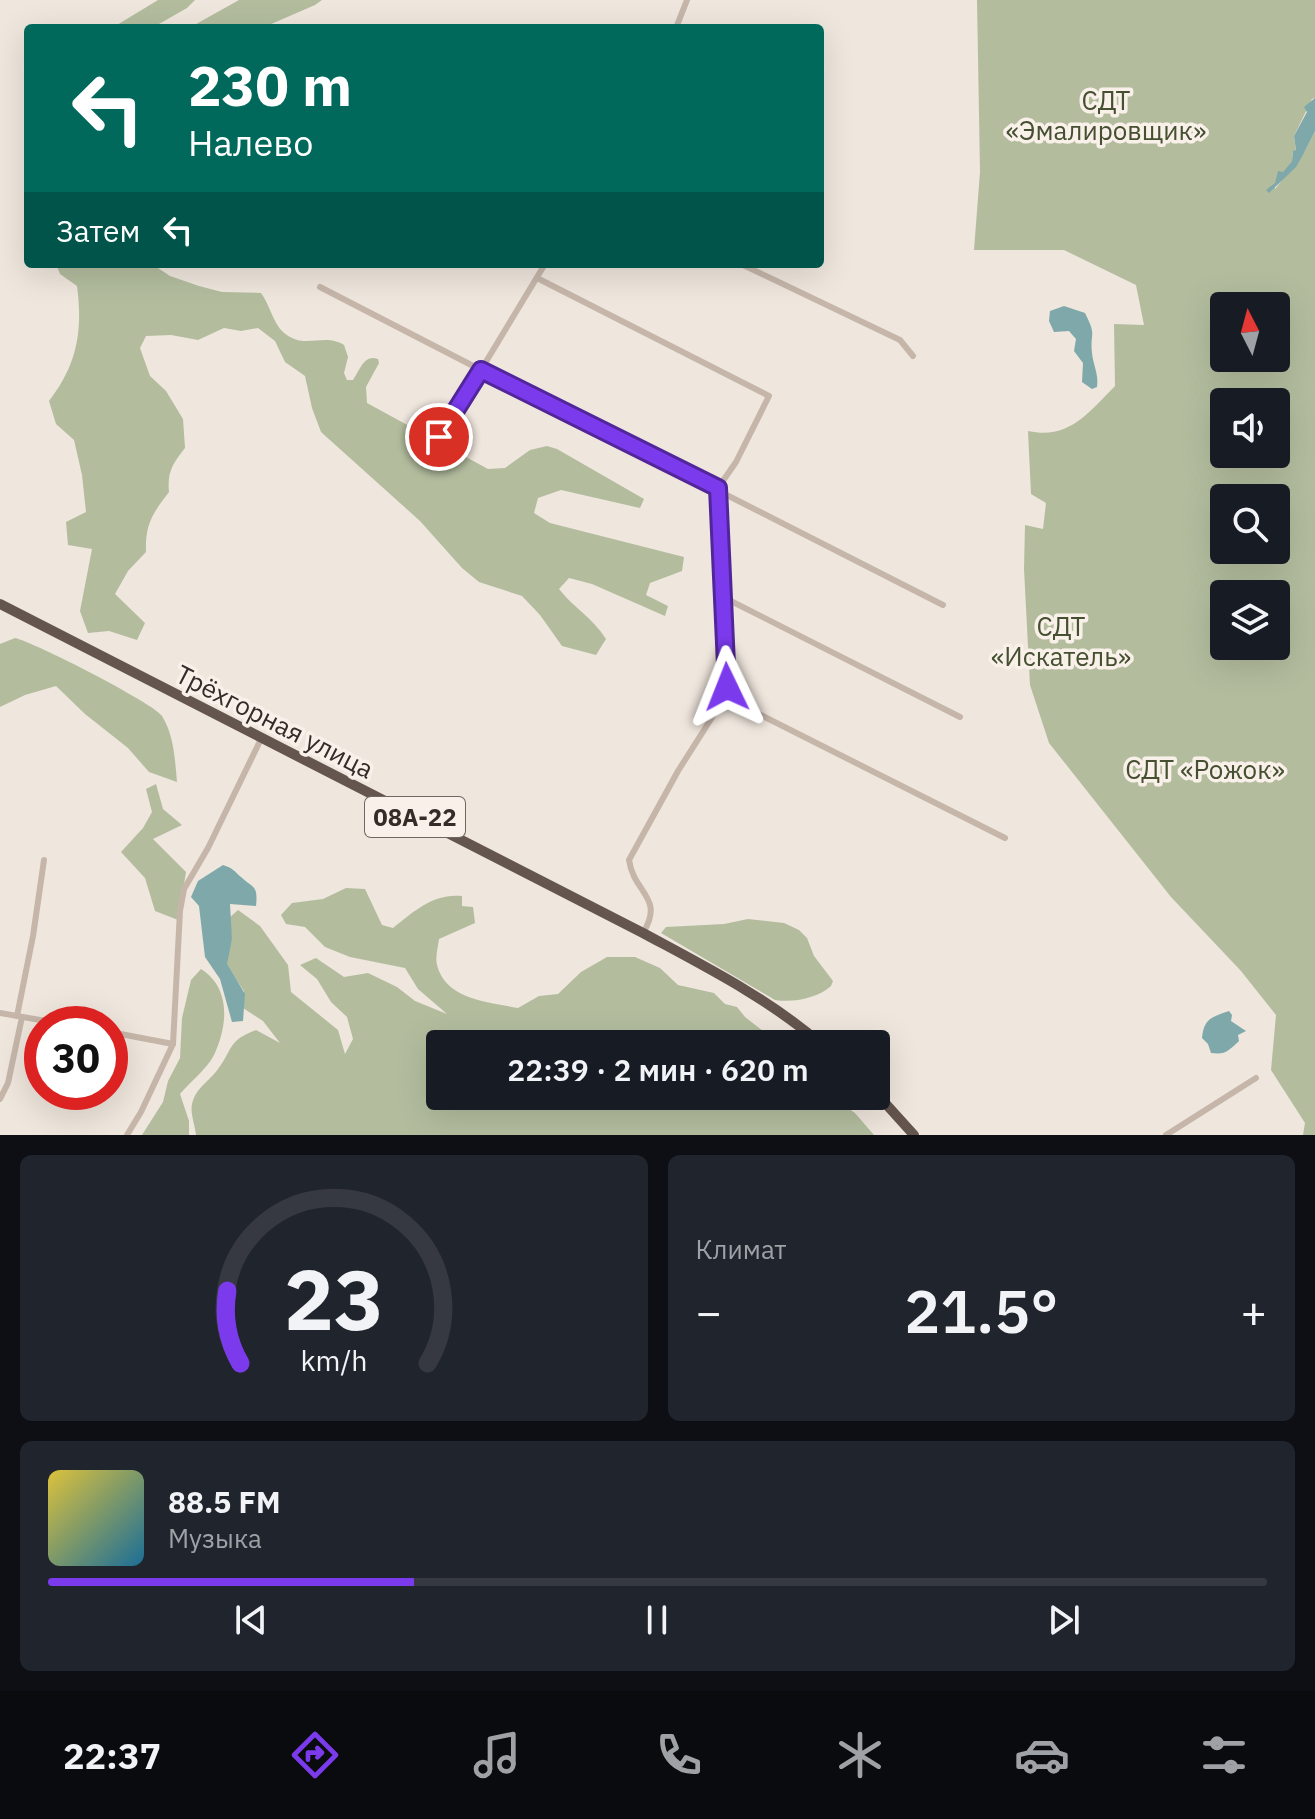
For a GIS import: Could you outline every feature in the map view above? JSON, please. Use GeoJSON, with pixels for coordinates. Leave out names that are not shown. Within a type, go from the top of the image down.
{"type":"FeatureCollection","features":[{"type":"Feature","properties":{"kind":"highway","name":"Трёхгорная улица"},"geometry":{"type":"LineString","coordinates":[[0,604],[643,933],[749,992],[802,1030]]}},
{"type":"Feature","properties":{"kind":"highway"},"geometry":{"type":"LineString","coordinates":[[890,1108],[914,1135]]}},
{"type":"Feature","properties":{"kind":"street"},"geometry":{"type":"LineString","coordinates":[[678,24],[687,0]]}},
{"type":"Feature","properties":{"kind":"street"},"geometry":{"type":"LineString","coordinates":[[439,437],[543,268]]}},
{"type":"Feature","properties":{"kind":"street"},"geometry":{"type":"LineString","coordinates":[[749,268],[900,340],[913,356]]}},
{"type":"Feature","properties":{"kind":"street"},"geometry":{"type":"LineString","coordinates":[[537,278],[769,396],[736,462],[718,488],[725,697],[678,771],[631,855],[631,871],[652,909],[643,933]]}},
{"type":"Feature","properties":{"kind":"street"},"geometry":{"type":"LineString","coordinates":[[320,287],[943,605]]}},
{"type":"Feature","properties":{"kind":"street"},"geometry":{"type":"LineString","coordinates":[[723,597],[960,717]]}},
{"type":"Feature","properties":{"kind":"street"},"geometry":{"type":"LineString","coordinates":[[725,697],[1005,838]]}},
{"type":"Feature","properties":{"kind":"street"},"geometry":{"type":"LineString","coordinates":[[127,1135],[173,1044],[180,911],[184,889],[208,848],[261,739]]}},
{"type":"Feature","properties":{"kind":"street"},"geometry":{"type":"LineString","coordinates":[[0,1099],[8,1083],[44,860]]}},
{"type":"Feature","properties":{"kind":"street"},"geometry":{"type":"LineString","coordinates":[[0,1013],[24,1017]]}},
{"type":"Feature","properties":{"kind":"street"},"geometry":{"type":"LineString","coordinates":[[128,1035],[173,1044]]}},
{"type":"Feature","properties":{"kind":"street"},"geometry":{"type":"LineString","coordinates":[[1166,1135],[1256,1078]]}},
{"type":"Feature","properties":{"kind":"green space"},"geometry":{"type":"Polygon","coordinates":[[[158,0],[195,0],[159,24],[119,24],[158,0]]]}},
{"type":"Feature","properties":{"kind":"green space"},"geometry":{"type":"Polygon","coordinates":[[[239,0],[322,0],[271,24],[196,24],[239,0]]]}},
{"type":"Feature","properties":{"kind":"green space"},"geometry":{"type":"Polygon","coordinates":[[[977,0],[1315,0],[1315,98],[1294,136],[1296,151],[1293,151],[1292,161],[1275,183],[1275,189],[1304,153],[1315,131],[1315,1135],[1303,1135],[1305,1123],[1271,1070],[1276,1015],[1241,971],[1171,897],[1049,743],[1030,685],[1025,525],[1043,529],[1046,503],[1031,494],[1028,431],[1055,432],[1066,428],[1077,422],[1115,386],[1114,324],[1144,325],[1136,285],[1064,250],[974,250],[980,172],[977,0]]]}},
{"type":"Feature","properties":{"kind":"green space"},"geometry":{"type":"Polygon","coordinates":[[[58,268],[158,268],[170,276],[222,292],[261,293],[283,332],[298,340],[329,340],[344,345],[348,357],[344,373],[347,380],[353,380],[366,361],[378,359],[379,363],[366,387],[367,403],[488,469],[505,468],[530,450],[547,446],[557,449],[644,499],[640,508],[561,490],[538,498],[534,513],[550,523],[684,557],[682,571],[650,583],[646,595],[668,606],[665,616],[592,584],[569,578],[559,589],[606,639],[596,655],[562,646],[522,596],[479,582],[462,568],[420,521],[321,432],[305,376],[285,362],[275,341],[258,328],[241,331],[224,328],[198,340],[171,335],[146,336],[140,348],[150,376],[166,391],[183,419],[185,448],[172,468],[169,492],[151,520],[146,552],[128,571],[115,594],[145,623],[137,640],[109,631],[88,633],[80,611],[92,549],[68,545],[66,522],[86,512],[82,475],[74,440],[56,424],[49,401],[72,361],[78,333],[77,286],[60,274],[58,268]]]}},
{"type":"Feature","properties":{"kind":"green space"},"geometry":{"type":"Polygon","coordinates":[[[15,638],[93,674],[139,699],[162,716],[175,756],[177,782],[149,772],[128,748],[56,686],[25,695],[0,707],[0,644],[15,638]]]}},
{"type":"Feature","properties":{"kind":"green space"},"geometry":{"type":"Polygon","coordinates":[[[156,784],[163,809],[182,825],[153,839],[186,872],[178,920],[155,911],[145,878],[121,852],[143,828],[152,812],[146,789],[156,784]]]}},
{"type":"Feature","properties":{"kind":"green space"},"geometry":{"type":"Polygon","coordinates":[[[346,888],[365,889],[382,925],[393,928],[433,900],[462,896],[462,906],[473,907],[475,923],[439,939],[436,962],[449,986],[482,1001],[518,1008],[539,996],[558,994],[581,972],[607,957],[635,957],[660,968],[678,985],[714,993],[725,1004],[737,1007],[762,1030],[426,1030],[426,1110],[851,1110],[874,1135],[196,1135],[192,1111],[194,1098],[235,1042],[256,1030],[280,1043],[263,1021],[243,1008],[244,991],[224,962],[232,939],[229,918],[238,910],[260,926],[288,965],[291,992],[338,1030],[345,1054],[353,1039],[347,1017],[331,1002],[317,979],[300,965],[316,958],[344,977],[368,973],[397,987],[415,1001],[447,1014],[418,989],[405,968],[350,957],[325,947],[305,927],[286,924],[281,915],[292,903],[323,899],[346,888]]]}},
{"type":"Feature","properties":{"kind":"green space"},"geometry":{"type":"Polygon","coordinates":[[[748,919],[784,923],[799,930],[833,981],[831,986],[805,999],[775,1000],[661,933],[666,927],[724,924],[748,919]]]}},
{"type":"Feature","properties":{"kind":"green space"},"geometry":{"type":"Polygon","coordinates":[[[201,969],[218,986],[224,1020],[211,1060],[180,1094],[189,1121],[189,1135],[142,1135],[163,1102],[168,1081],[180,1058],[182,1018],[191,980],[201,969]]]}},
{"type":"Feature","properties":{"kind":"water"},"geometry":{"type":"Polygon","coordinates":[[[1315,98],[1315,131],[1296,167],[1269,193],[1266,190],[1275,183],[1278,171],[1283,172],[1292,161],[1293,151],[1296,150],[1294,136],[1307,112],[1304,107],[1315,98]]]}},
{"type":"Feature","properties":{"kind":"water"},"geometry":{"type":"Polygon","coordinates":[[[1064,306],[1085,313],[1091,326],[1097,374],[1097,387],[1092,389],[1082,382],[1083,363],[1074,351],[1076,339],[1069,331],[1054,332],[1049,321],[1050,311],[1064,306]]]}},
{"type":"Feature","properties":{"kind":"water"},"geometry":{"type":"Polygon","coordinates":[[[223,865],[256,891],[256,906],[230,904],[232,939],[227,964],[245,994],[243,1021],[232,1022],[220,979],[205,957],[199,906],[191,897],[198,881],[223,865]]]}},
{"type":"Feature","properties":{"kind":"water"},"geometry":{"type":"Polygon","coordinates":[[[1229,1011],[1231,1021],[1246,1031],[1238,1035],[1239,1041],[1226,1052],[1211,1053],[1202,1038],[1205,1026],[1214,1017],[1229,1011]]]}},
{"type":"Feature","properties":{"kind":"route"},"geometry":{"type":"LineString","coordinates":[[439,437],[481,370],[718,488],[727,687]]}},
{"type":"Feature","properties":{"kind":"park label","name":"СДТ «Эмалировщик»"},"geometry":{"type":"Point","coordinates":[1106,115]}},
{"type":"Feature","properties":{"kind":"park label","name":"СДТ «Искатель»"},"geometry":{"type":"Point","coordinates":[1061,641]}},
{"type":"Feature","properties":{"kind":"park label","name":"СДТ «Рожок»"},"geometry":{"type":"Point","coordinates":[1205,769]}}]}
